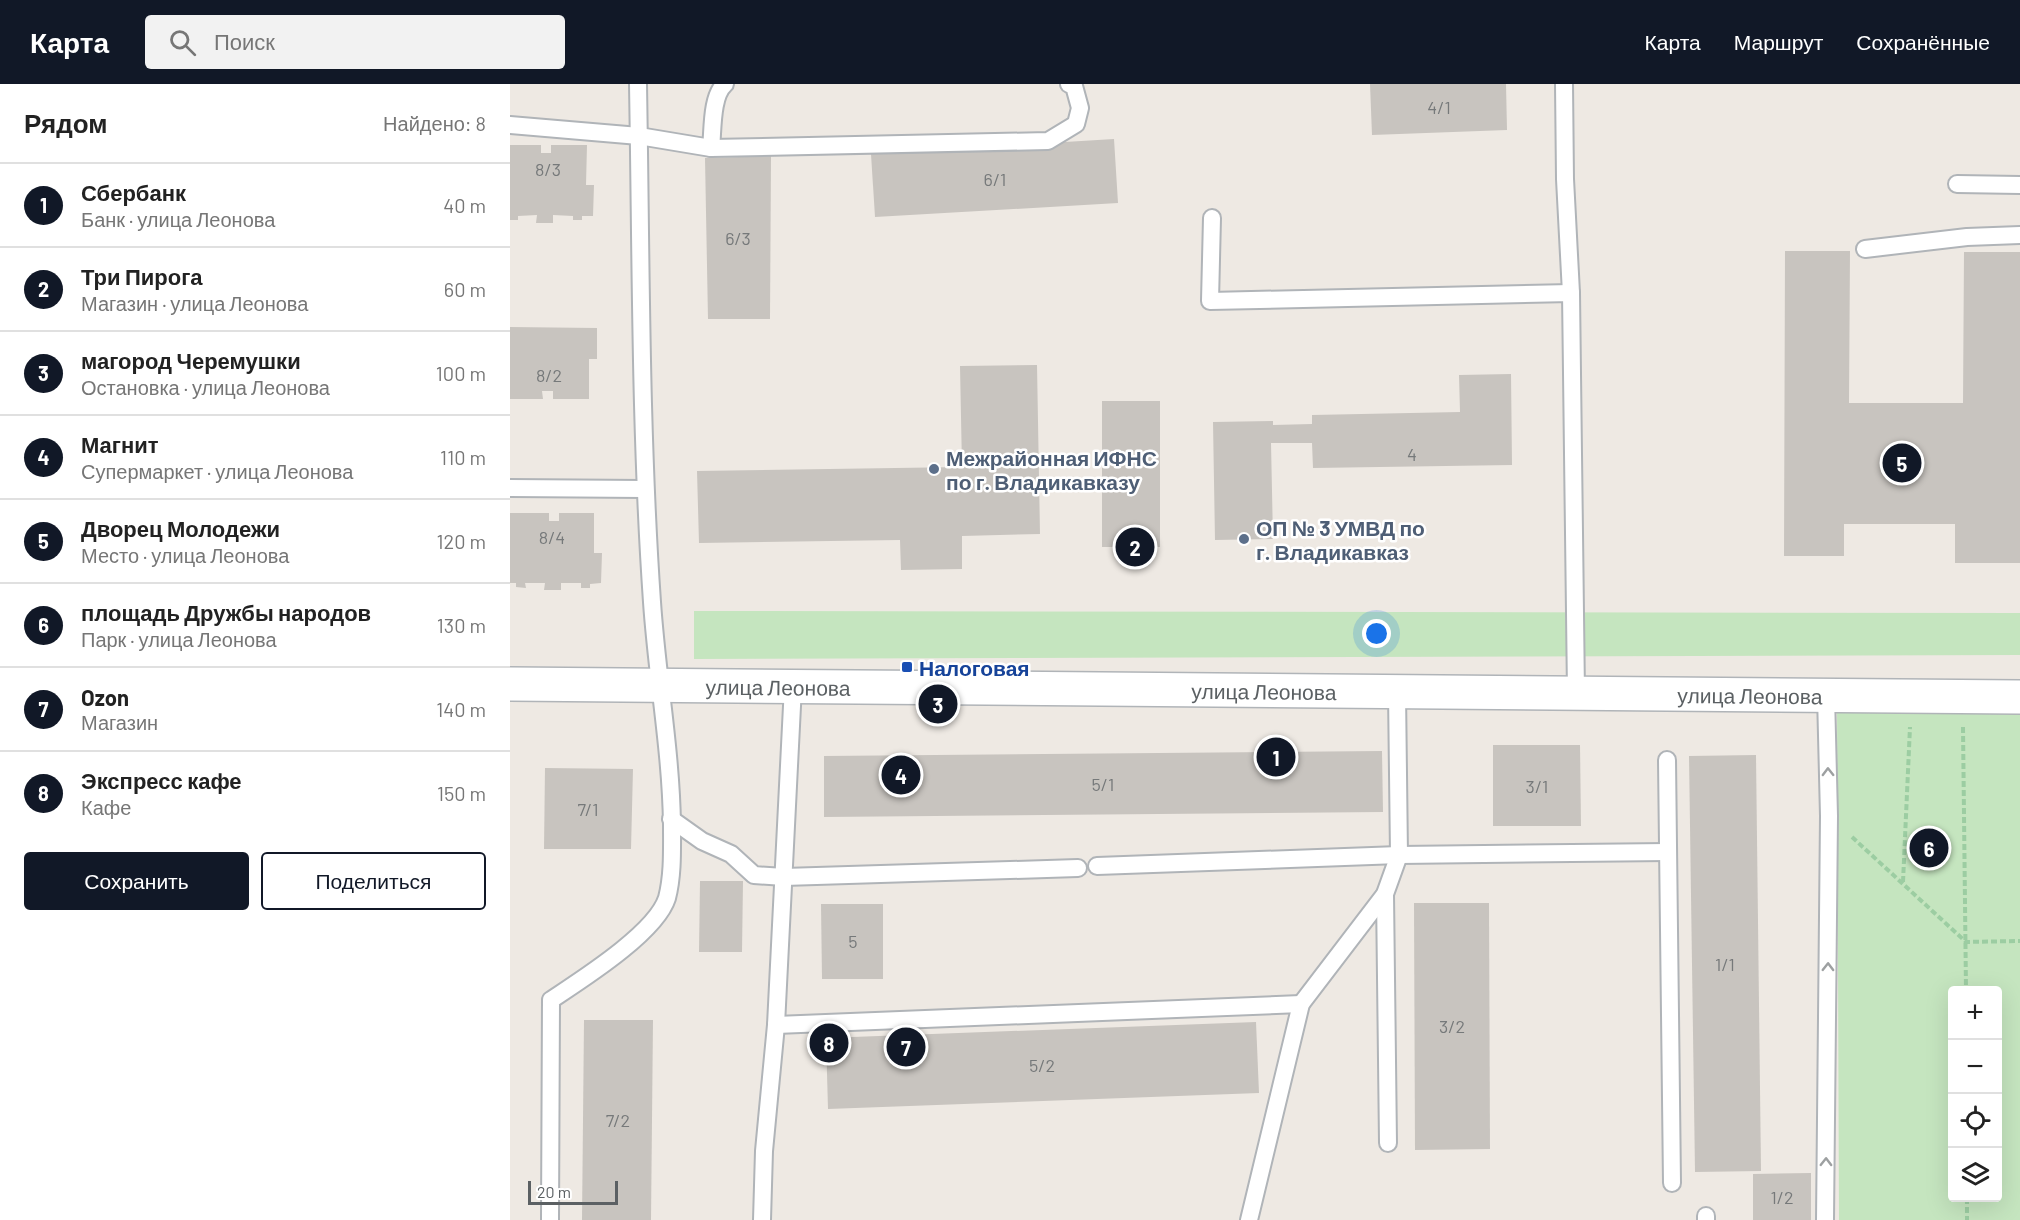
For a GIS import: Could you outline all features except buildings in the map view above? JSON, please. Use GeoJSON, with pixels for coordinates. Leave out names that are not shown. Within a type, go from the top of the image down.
{"type":"FeatureCollection","features":[{"type":"Feature","properties":{"kind":"street","name":"улица Леонова"},"geometry":{"type":"LineString","coordinates":[[510,684],[2020,697]]}},
{"type":"Feature","properties":{"kind":"lane"},"geometry":{"type":"LineString","coordinates":[[550,1220],[551,1000],[606,963],[647,926],[666,901],[672,869],[670,774],[652,605],[644,489],[638,84]]}},
{"type":"Feature","properties":{"kind":"lane"},"geometry":{"type":"LineString","coordinates":[[711,148],[717,102],[725,84]]}},
{"type":"Feature","properties":{"kind":"lane"},"geometry":{"type":"LineString","coordinates":[[510,126],[639,136],[711,148],[1048,141],[1076,124],[1080,108],[1074,86],[1069,84]]}},
{"type":"Feature","properties":{"kind":"lane"},"geometry":{"type":"LineString","coordinates":[[1564,84],[1565,179],[1571,293],[1576,693]]}},
{"type":"Feature","properties":{"kind":"lane"},"geometry":{"type":"LineString","coordinates":[[1957,184],[2020,185]]}},
{"type":"Feature","properties":{"kind":"lane"},"geometry":{"type":"LineString","coordinates":[[1212,218],[1210,301],[1571,293]]}},
{"type":"Feature","properties":{"kind":"lane"},"geometry":{"type":"LineString","coordinates":[[1865,249],[1967,237],[2020,235]]}},
{"type":"Feature","properties":{"kind":"lane"},"geometry":{"type":"LineString","coordinates":[[510,488],[644,489]]}},
{"type":"Feature","properties":{"kind":"lane"},"geometry":{"type":"LineString","coordinates":[[762,1220],[764,1151],[777,1025],[793,687]]}},
{"type":"Feature","properties":{"kind":"lane"},"geometry":{"type":"LineString","coordinates":[[1249,1220],[1301,1004],[1384,894],[1399,855],[1397,692]]}},
{"type":"Feature","properties":{"kind":"lane"},"geometry":{"type":"LineString","coordinates":[[1825,1220],[1829,816],[1826,695]]}},
{"type":"Feature","properties":{"kind":"lane"},"geometry":{"type":"LineString","coordinates":[[1667,760],[1672,1183]]}},
{"type":"Feature","properties":{"kind":"lane"},"geometry":{"type":"LineString","coordinates":[[672,819],[702,841],[731,854],[754,875],[784,877],[1078,868]]}},
{"type":"Feature","properties":{"kind":"lane"},"geometry":{"type":"LineString","coordinates":[[1097,866],[1399,855],[1668,852]]}},
{"type":"Feature","properties":{"kind":"lane"},"geometry":{"type":"LineString","coordinates":[[1384,894],[1388,1143]]}},
{"type":"Feature","properties":{"kind":"lane"},"geometry":{"type":"LineString","coordinates":[[777,1025],[1301,1004]]}},
{"type":"Feature","properties":{"kind":"path"},"geometry":{"type":"LineString","coordinates":[[1903,882],[1910,720]]}},
{"type":"Feature","properties":{"kind":"path"},"geometry":{"type":"LineString","coordinates":[[1963,720],[1966,986]]}},
{"type":"Feature","properties":{"kind":"path"},"geometry":{"type":"LineString","coordinates":[[1829,816],[1966,942],[2020,941]]}},
{"type":"Feature","properties":{"kind":"path"},"geometry":{"type":"LineString","coordinates":[[1967,1202],[1967,1220]]}},
{"type":"Feature","properties":{"kind":"green space"},"geometry":{"type":"Polygon","coordinates":[[[694,611],[2020,613],[2020,655],[694,659],[694,611]]]}},
{"type":"Feature","properties":{"kind":"green space"},"geometry":{"type":"Polygon","coordinates":[[[1837,703],[2020,705],[2020,1220],[1839,1220],[1837,703]]]}},
{"type":"Feature","properties":{"kind":"place","name":"Дворец Молодежи"},"geometry":{"type":"Point","coordinates":[1902,463]}},
{"type":"Feature","properties":{"kind":"place","name":"Межрайонная ИФНС по г. Владикавказу"},"geometry":{"type":"Point","coordinates":[934,469]}},
{"type":"Feature","properties":{"kind":"place","name":"ОП № 3 УМВД по г. Владикавказ"},"geometry":{"type":"Point","coordinates":[1244,539]}},
{"type":"Feature","properties":{"kind":"place","name":"Три Пирога"},"geometry":{"type":"Point","coordinates":[1135,547]}},
{"type":"Feature","properties":{"kind":"place","name":"Налоговая"},"geometry":{"type":"Point","coordinates":[907,667]}},
{"type":"Feature","properties":{"kind":"place","name":"магород Черемушки"},"geometry":{"type":"Point","coordinates":[938,704]}},
{"type":"Feature","properties":{"kind":"place","name":"Сбербанк"},"geometry":{"type":"Point","coordinates":[1276,757]}},
{"type":"Feature","properties":{"kind":"place","name":"Магнит"},"geometry":{"type":"Point","coordinates":[901,775]}},
{"type":"Feature","properties":{"kind":"place","name":"площадь Дружбы народов"},"geometry":{"type":"Point","coordinates":[1929,848]}},
{"type":"Feature","properties":{"kind":"place","name":"Экспресс кафе"},"geometry":{"type":"Point","coordinates":[829,1043]}},
{"type":"Feature","properties":{"kind":"place","name":"Ozon"},"geometry":{"type":"Point","coordinates":[906,1047]}}]}
